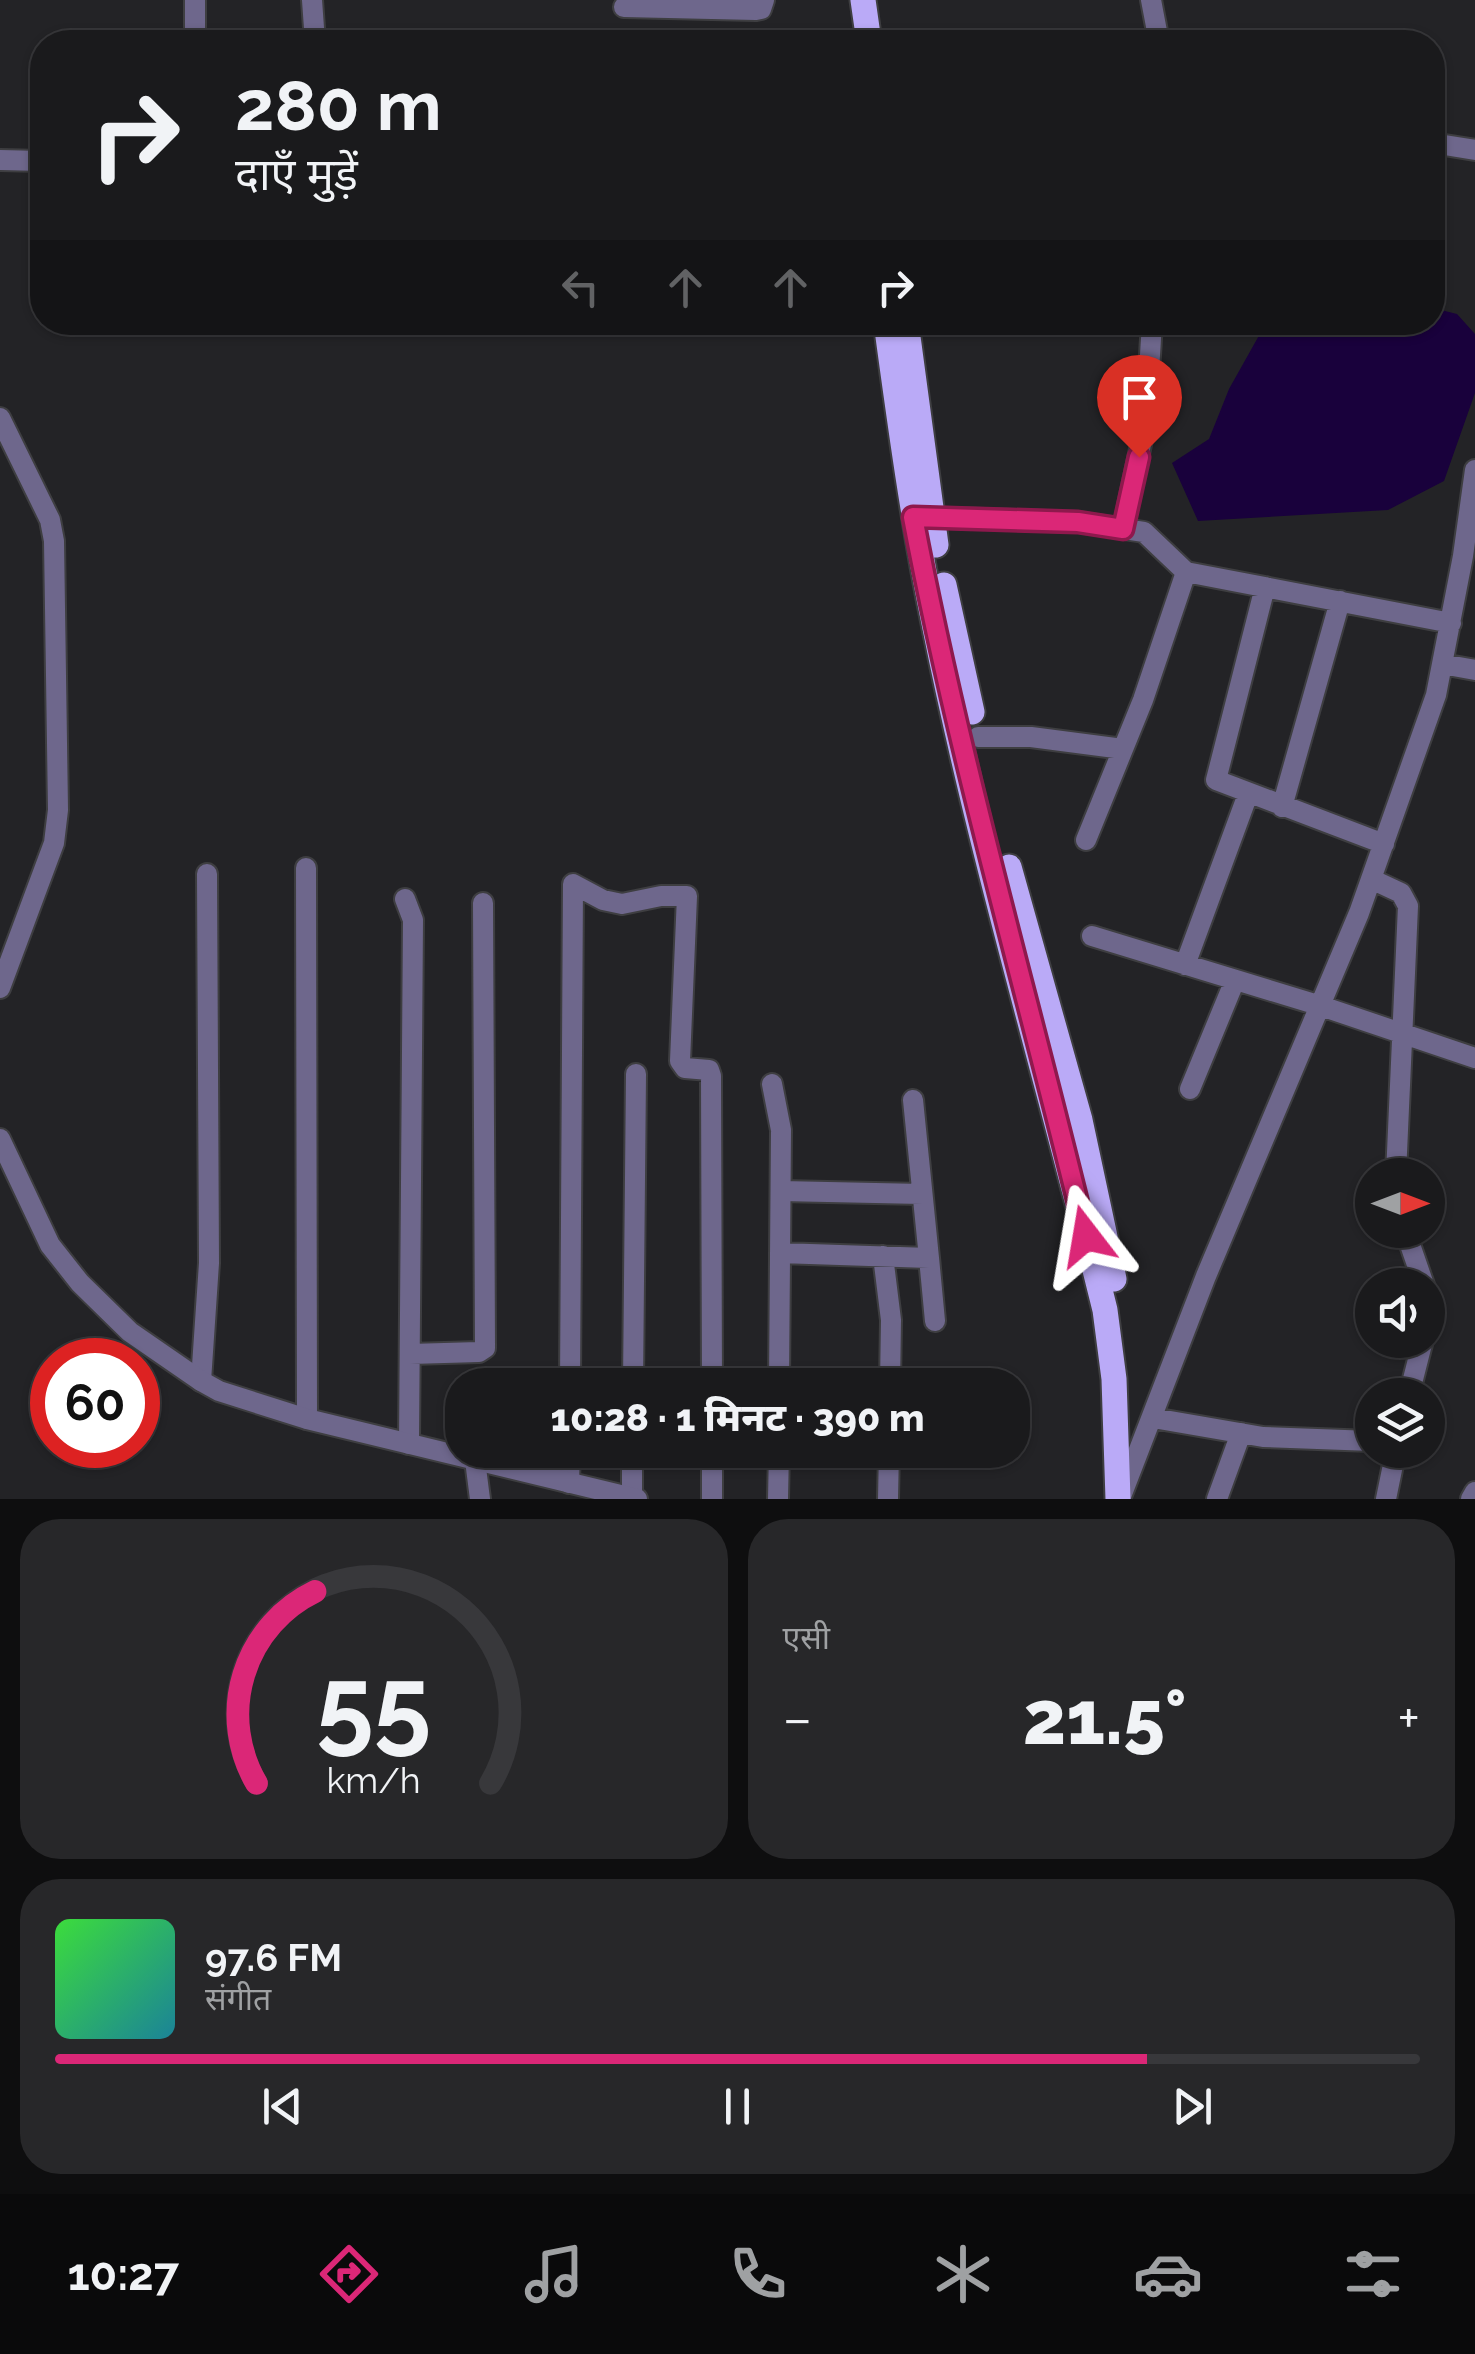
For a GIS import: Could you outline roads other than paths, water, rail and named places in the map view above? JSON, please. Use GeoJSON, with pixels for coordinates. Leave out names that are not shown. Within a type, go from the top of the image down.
{"type":"FeatureCollection","features":[{"type":"Feature","properties":{"kind":"main road"},"geometry":{"type":"LineString","coordinates":[[846,0],[850,30]]}},
{"type":"Feature","properties":{"kind":"main road"},"geometry":{"type":"LineString","coordinates":[[863,0],[867,30]]}},
{"type":"Feature","properties":{"kind":"main road"},"geometry":{"type":"LineString","coordinates":[[888,335],[922,518],[1012,882],[1080,1120],[1122,1313],[1135,1499]]}},
{"type":"Feature","properties":{"kind":"main road"},"geometry":{"type":"LineString","coordinates":[[907,335],[935,632],[1104,1310],[1114,1380],[1119,1499]]}},
{"type":"Feature","properties":{"kind":"street"},"geometry":{"type":"LineString","coordinates":[[195,0],[195,30]]}},
{"type":"Feature","properties":{"kind":"street"},"geometry":{"type":"LineString","coordinates":[[312,0],[314,30]]}},
{"type":"Feature","properties":{"kind":"street"},"geometry":{"type":"LineString","coordinates":[[624,7],[756,10],[761,9],[764,0]]}},
{"type":"Feature","properties":{"kind":"street"},"geometry":{"type":"LineString","coordinates":[[1151,0],[1157,30]]}},
{"type":"Feature","properties":{"kind":"street"},"geometry":{"type":"LineString","coordinates":[[1445,145],[1475,150]]}},
{"type":"Feature","properties":{"kind":"street"},"geometry":{"type":"LineString","coordinates":[[0,160],[30,161]]}},
{"type":"Feature","properties":{"kind":"street"},"geometry":{"type":"LineString","coordinates":[[1123,529],[1146,421],[1151,335]]}},
{"type":"Feature","properties":{"kind":"street"},"geometry":{"type":"LineString","coordinates":[[0,418],[50,520],[54,541],[58,810],[54,843],[0,988]]}},
{"type":"Feature","properties":{"kind":"street"},"geometry":{"type":"LineString","coordinates":[[1119,1499],[1206,1276],[1359,914],[1436,695],[1475,470]]}},
{"type":"Feature","properties":{"kind":"street"},"geometry":{"type":"LineString","coordinates":[[922,518],[1078,522],[1144,532],[1186,572],[1451,623]]}},
{"type":"Feature","properties":{"kind":"street"},"geometry":{"type":"LineString","coordinates":[[1086,840],[1123,750],[1186,572]]}},
{"type":"Feature","properties":{"kind":"street"},"geometry":{"type":"LineString","coordinates":[[1266,587],[1216,778],[1219,783],[1384,844]]}},
{"type":"Feature","properties":{"kind":"street"},"geometry":{"type":"LineString","coordinates":[[1282,807],[1340,601]]}},
{"type":"Feature","properties":{"kind":"street"},"geometry":{"type":"LineString","coordinates":[[1442,664],[1475,670]]}},
{"type":"Feature","properties":{"kind":"street"},"geometry":{"type":"LineString","coordinates":[[978,737],[1031,737],[1123,750]]}},
{"type":"Feature","properties":{"kind":"street"},"geometry":{"type":"LineString","coordinates":[[1185,964],[1248,794]]}},
{"type":"Feature","properties":{"kind":"street"},"geometry":{"type":"LineString","coordinates":[[306,868],[307,1419]]}},
{"type":"Feature","properties":{"kind":"street"},"geometry":{"type":"LineString","coordinates":[[201,1382],[210,1263],[206,874]]}},
{"type":"Feature","properties":{"kind":"street"},"geometry":{"type":"LineString","coordinates":[[1371,879],[1402,893],[1408,906],[1397,1158]]}},
{"type":"Feature","properties":{"kind":"street"},"geometry":{"type":"LineString","coordinates":[[570,1368],[573,884],[603,900],[622,904],[660,896],[687,896],[680,1061],[685,1068],[709,1070],[711,1076],[712,1368]]}},
{"type":"Feature","properties":{"kind":"street"},"geometry":{"type":"LineString","coordinates":[[405,899],[413,920],[409,1444]]}},
{"type":"Feature","properties":{"kind":"street"},"geometry":{"type":"LineString","coordinates":[[410,1354],[479,1352],[486,1348],[483,903]]}},
{"type":"Feature","properties":{"kind":"street"},"geometry":{"type":"LineString","coordinates":[[1092,936],[1475,1058]]}},
{"type":"Feature","properties":{"kind":"street"},"geometry":{"type":"LineString","coordinates":[[1190,1090],[1235,980]]}},
{"type":"Feature","properties":{"kind":"street"},"geometry":{"type":"LineString","coordinates":[[633,1368],[636,1074]]}},
{"type":"Feature","properties":{"kind":"street"},"geometry":{"type":"LineString","coordinates":[[772,1084],[781,1130],[779,1368]]}},
{"type":"Feature","properties":{"kind":"street"},"geometry":{"type":"LineString","coordinates":[[912,1100],[935,1321]]}},
{"type":"Feature","properties":{"kind":"street"},"geometry":{"type":"LineString","coordinates":[[0,1139],[50,1245],[80,1283],[130,1332],[219,1391],[307,1419],[445,1453]]}},
{"type":"Feature","properties":{"kind":"street"},"geometry":{"type":"LineString","coordinates":[[781,1190],[922,1194]]}},
{"type":"Feature","properties":{"kind":"street"},"geometry":{"type":"LineString","coordinates":[[780,1253],[929,1258]]}},
{"type":"Feature","properties":{"kind":"street"},"geometry":{"type":"LineString","coordinates":[[883,1256],[892,1320],[891,1368]]}},
{"type":"Feature","properties":{"kind":"street"},"geometry":{"type":"LineString","coordinates":[[1153,1418],[1242,1434],[1355,1440]]}},
{"type":"Feature","properties":{"kind":"street"},"geometry":{"type":"LineString","coordinates":[[1217,1499],[1242,1434]]}},
{"type":"Feature","properties":{"kind":"street"},"geometry":{"type":"LineString","coordinates":[[476,1468],[480,1499]]}},
{"type":"Feature","properties":{"kind":"street"},"geometry":{"type":"LineString","coordinates":[[508,1468],[634,1498],[633,1468]]}},
{"type":"Feature","properties":{"kind":"street"},"geometry":{"type":"LineString","coordinates":[[569,1468],[569,1483]]}},
{"type":"Feature","properties":{"kind":"street"},"geometry":{"type":"LineString","coordinates":[[712,1468],[712,1499]]}},
{"type":"Feature","properties":{"kind":"street"},"geometry":{"type":"LineString","coordinates":[[778,1499],[779,1468]]}},
{"type":"Feature","properties":{"kind":"street"},"geometry":{"type":"LineString","coordinates":[[888,1499],[889,1468]]}},
{"type":"Feature","properties":{"kind":"street"},"geometry":{"type":"LineString","coordinates":[[1386,1499],[1392,1468]]}},
{"type":"Feature","properties":{"kind":"street"},"geometry":{"type":"LineString","coordinates":[[1471,1499],[1475,1492]]}}]}
